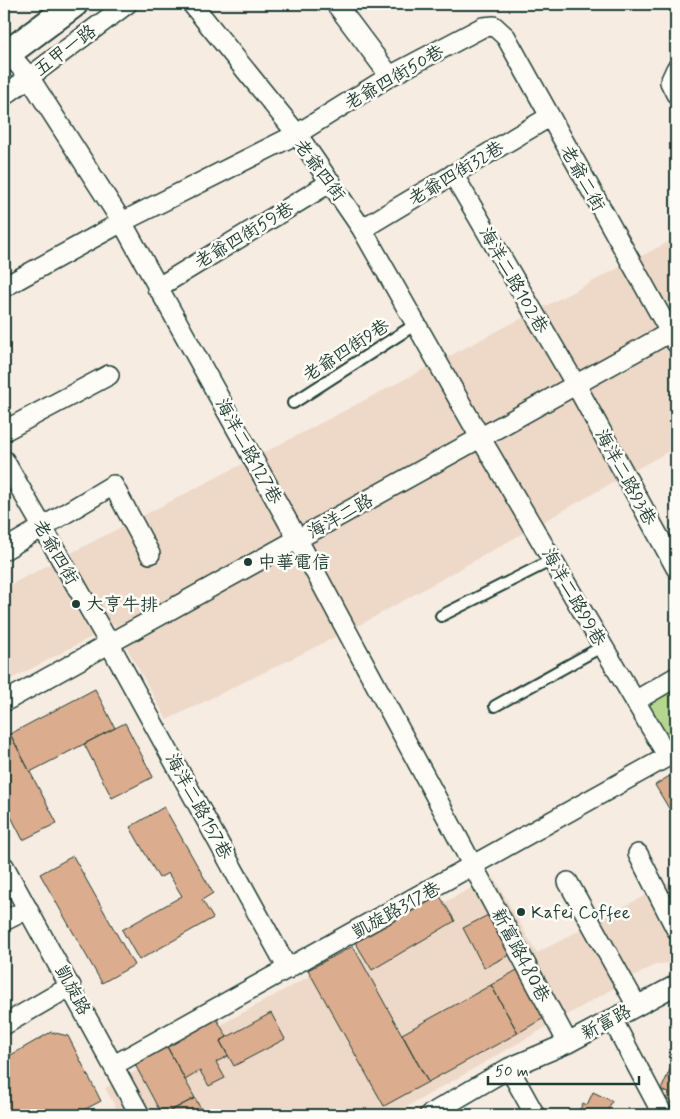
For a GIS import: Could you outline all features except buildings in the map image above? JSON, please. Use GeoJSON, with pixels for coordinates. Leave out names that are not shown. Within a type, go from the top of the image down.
{"type":"FeatureCollection","features":[{"type":"Feature","properties":{"kind":"main road","name":"五甲一路"},"geometry":{"type":"LineString","coordinates":[[5,52],[74,4]]}},
{"type":"Feature","properties":{"kind":"street","name":"五甲一路"},"geometry":{"type":"LineString","coordinates":[[4,96],[127,4]]}},
{"type":"Feature","properties":{"kind":"street"},"geometry":{"type":"LineString","coordinates":[[192,4],[297,134]]}},
{"type":"Feature","properties":{"kind":"street"},"geometry":{"type":"LineString","coordinates":[[336,4],[390,76]]}},
{"type":"Feature","properties":{"kind":"street","name":"老爺四街50巷"},"geometry":{"type":"LineString","coordinates":[[297,134],[390,76],[483,27],[494,26]]}},
{"type":"Feature","properties":{"kind":"street","name":"老爺二街"},"geometry":{"type":"LineString","coordinates":[[494,26],[506,37],[549,117],[674,335]]}},
{"type":"Feature","properties":{"kind":"street","name":"海洋二路127巷"},"geometry":{"type":"LineString","coordinates":[[5,52],[29,77],[122,222],[298,540],[474,866]]}},
{"type":"Feature","properties":{"kind":"street","name":"老爺四街32巷"},"geometry":{"type":"LineString","coordinates":[[362,229],[549,117]]}},
{"type":"Feature","properties":{"kind":"street","name":"老爺四街"},"geometry":{"type":"LineString","coordinates":[[4,287],[122,222],[297,134],[362,229],[480,437]]}},
{"type":"Feature","properties":{"kind":"street","name":"海洋二路102巷"},"geometry":{"type":"LineString","coordinates":[[453,174],[576,385]]}},
{"type":"Feature","properties":{"kind":"street","name":"老爺四街59巷"},"geometry":{"type":"LineString","coordinates":[[157,288],[331,182]]}},
{"type":"Feature","properties":{"kind":"street","name":"海洋二路"},"geometry":{"type":"LineString","coordinates":[[4,702],[480,437],[674,335]]}},
{"type":"Feature","properties":{"kind":"street"},"geometry":{"type":"LineString","coordinates":[[4,430],[108,375]]}},
{"type":"Feature","properties":{"kind":"street","name":"海洋二路93巷"},"geometry":{"type":"LineString","coordinates":[[576,385],[676,568]]}},
{"type":"Feature","properties":{"kind":"street","name":"海洋二路99巷"},"geometry":{"type":"LineString","coordinates":[[480,437],[635,701],[672,754]]}},
{"type":"Feature","properties":{"kind":"street","name":"老爺四街"},"geometry":{"type":"LineString","coordinates":[[4,460],[109,643]]}},
{"type":"Feature","properties":{"kind":"street"},"geometry":{"type":"LineString","coordinates":[[4,550],[112,485],[150,554]]}},
{"type":"Feature","properties":{"kind":"street","name":"海洋二路157巷"},"geometry":{"type":"LineString","coordinates":[[109,643],[288,969]]}},
{"type":"Feature","properties":{"kind":"street"},"geometry":{"type":"LineString","coordinates":[[635,701],[676,677]]}},
{"type":"Feature","properties":{"kind":"street","name":"凱旋路317巷"},"geometry":{"type":"LineString","coordinates":[[114,1065],[672,754]]}},
{"type":"Feature","properties":{"kind":"street"},"geometry":{"type":"LineString","coordinates":[[638,854],[676,928]]}},
{"type":"Feature","properties":{"kind":"street","name":"凱旋路"},"geometry":{"type":"LineString","coordinates":[[4,866],[72,986],[140,1115]]}},
{"type":"Feature","properties":{"kind":"street","name":"新富路480巷"},"geometry":{"type":"LineString","coordinates":[[474,866],[568,1043]]}},
{"type":"Feature","properties":{"kind":"street"},"geometry":{"type":"LineString","coordinates":[[568,882],[637,1006]]}},
{"type":"Feature","properties":{"kind":"street"},"geometry":{"type":"LineString","coordinates":[[4,922],[28,909]]}},
{"type":"Feature","properties":{"kind":"street","name":"新富路"},"geometry":{"type":"LineString","coordinates":[[430,1115],[509,1068],[568,1043],[676,985]]}},
{"type":"Feature","properties":{"kind":"street"},"geometry":{"type":"LineString","coordinates":[[4,1025],[72,986]]}},
{"type":"Feature","properties":{"kind":"street"},"geometry":{"type":"LineString","coordinates":[[612,1019],[663,1115]]}},
{"type":"Feature","properties":{"kind":"street"},"geometry":{"type":"LineString","coordinates":[[509,1068],[535,1115]]}},
{"type":"Feature","properties":{"kind":"lane","name":"老爺四街9巷"},"geometry":{"type":"LineString","coordinates":[[293,403],[416,324]]}},
{"type":"Feature","properties":{"kind":"lane"},"geometry":{"type":"LineString","coordinates":[[441,616],[552,560]]}},
{"type":"Feature","properties":{"kind":"lane"},"geometry":{"type":"LineString","coordinates":[[495,706],[603,646]]}},
{"type":"Feature","properties":{"kind":"shaded area"},"geometry":{"type":"Polygon","coordinates":[[[676,238],[676,447],[360,625],[167,720],[114,625],[4,683],[4,588],[676,238]]]}},
{"type":"Feature","properties":{"kind":"shaded area"},"geometry":{"type":"Polygon","coordinates":[[[493,876],[537,953],[676,879],[676,963],[656,964],[393,1115],[120,1115],[105,1088],[493,876]]]}},
{"type":"Feature","properties":{"kind":"green space"},"geometry":{"type":"Polygon","coordinates":[[[676,684],[676,746],[671,749],[644,702],[676,684]]]}},
{"type":"Feature","properties":{"kind":"place","name":"中華電信"},"geometry":{"type":"Point","coordinates":[248,562]}},
{"type":"Feature","properties":{"kind":"place","name":"大亨牛排"},"geometry":{"type":"Point","coordinates":[76,604]}},
{"type":"Feature","properties":{"kind":"place","name":"Kafei Coffee"},"geometry":{"type":"Point","coordinates":[521,912]}}]}
